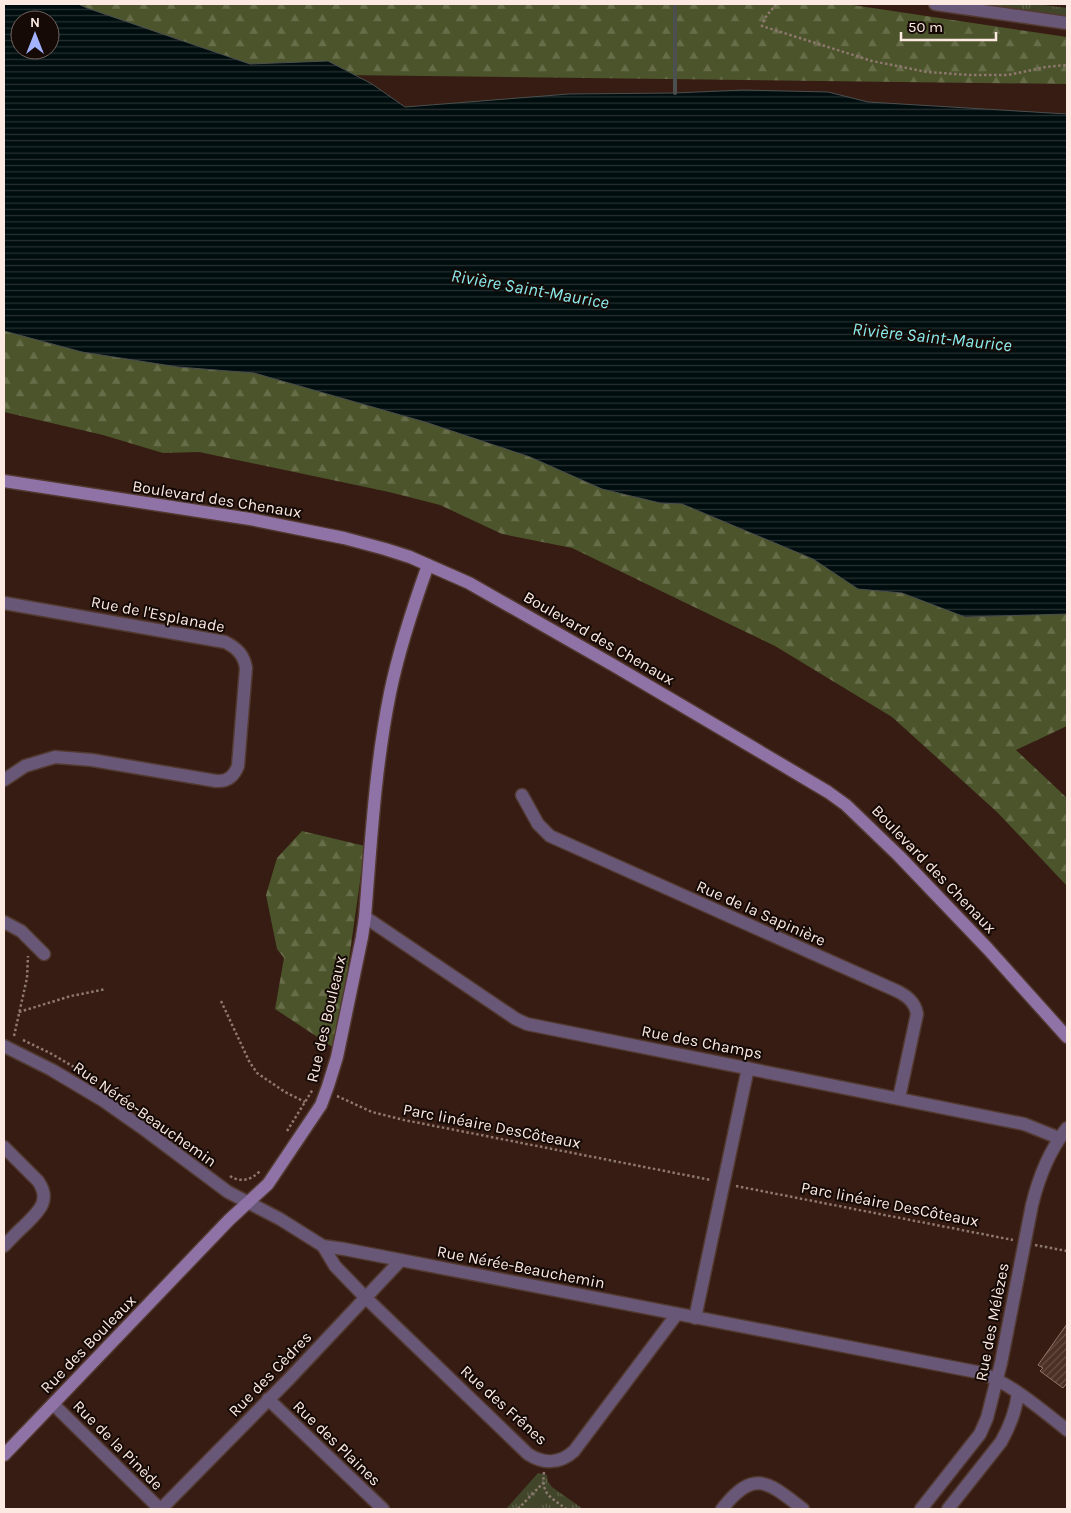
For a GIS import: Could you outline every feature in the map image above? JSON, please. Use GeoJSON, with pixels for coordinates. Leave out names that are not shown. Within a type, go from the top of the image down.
{"type":"FeatureCollection","features":[{"type":"Feature","properties":{"kind":"street"},"geometry":{"type":"LineString","coordinates":[[935,4],[1067,23]]}},
{"type":"Feature","properties":{"kind":"street","name":"Boulevard des Chenaux"},"geometry":{"type":"LineString","coordinates":[[4,481],[250,519],[314,531],[376,546],[428,565],[484,591],[835,796],[857,814],[917,874],[995,956],[1067,1037]]}},
{"type":"Feature","properties":{"kind":"street","name":"Rue des Bouleaux"},"geometry":{"type":"LineString","coordinates":[[4,1454],[230,1220],[268,1184],[321,1105],[337,1058],[365,917],[377,777],[386,715],[401,647],[428,565]]}},
{"type":"Feature","properties":{"kind":"street","name":"Rue de l'Esplanade"},"geometry":{"type":"LineString","coordinates":[[4,603],[225,642],[242,655],[246,668],[238,766],[233,776],[223,782],[92,760],[55,757],[25,766],[4,780]]}},
{"type":"Feature","properties":{"kind":"street","name":"Rue de la Sapinière"},"geometry":{"type":"LineString","coordinates":[[522,795],[538,824],[550,836],[904,994],[914,1004],[917,1014],[899,1098]]}},
{"type":"Feature","properties":{"kind":"street","name":"Rue des Champs"},"geometry":{"type":"LineString","coordinates":[[365,917],[521,1022],[1024,1124],[1059,1138]]}},
{"type":"Feature","properties":{"kind":"street"},"geometry":{"type":"LineString","coordinates":[[4,922],[29,937],[44,954]]}},
{"type":"Feature","properties":{"kind":"street","name":"Rue Nérée-Beauchemin"},"geometry":{"type":"LineString","coordinates":[[4,1046],[52,1070],[104,1101],[222,1188],[280,1219],[323,1246],[977,1372],[997,1380],[1018,1393],[1067,1430]]}},
{"type":"Feature","properties":{"kind":"street"},"geometry":{"type":"LineString","coordinates":[[695,1318],[748,1068]]}},
{"type":"Feature","properties":{"kind":"street","name":"Rue des Mélèzes"},"geometry":{"type":"LineString","coordinates":[[921,1509],[980,1434],[987,1418],[997,1380],[1036,1188],[1047,1159],[1067,1128]]}},
{"type":"Feature","properties":{"kind":"street"},"geometry":{"type":"LineString","coordinates":[[4,1147],[38,1181],[44,1194],[43,1203],[38,1212],[4,1246]]}},
{"type":"Feature","properties":{"kind":"street","name":"Rue des Frênes"},"geometry":{"type":"LineString","coordinates":[[323,1246],[335,1266],[366,1298],[528,1454],[539,1460],[564,1459],[574,1452],[678,1314]]}},
{"type":"Feature","properties":{"kind":"street","name":"Rue des Cèdres"},"geometry":{"type":"LineString","coordinates":[[161,1509],[401,1260]]}},
{"type":"Feature","properties":{"kind":"street"},"geometry":{"type":"LineString","coordinates":[[948,1509],[1001,1442],[1008,1430],[1015,1410],[1018,1393]]}},
{"type":"Feature","properties":{"kind":"street","name":"Rue des Plaines"},"geometry":{"type":"LineString","coordinates":[[268,1399],[383,1509]]}},
{"type":"Feature","properties":{"kind":"street","name":"Rue de la Pinède"},"geometry":{"type":"LineString","coordinates":[[54,1404],[161,1509]]}},
{"type":"Feature","properties":{"kind":"street"},"geometry":{"type":"LineString","coordinates":[[722,1509],[742,1487],[758,1484],[776,1489],[803,1509]]}},
{"type":"Feature","properties":{"kind":"path"},"geometry":{"type":"LineString","coordinates":[[776,4],[765,18],[762,26],[872,62],[927,72],[990,76],[1008,75],[1046,67],[1067,65]]}},
{"type":"Feature","properties":{"kind":"path"},"geometry":{"type":"LineString","coordinates":[[14,1036],[27,978],[29,937]]}},
{"type":"Feature","properties":{"kind":"path"},"geometry":{"type":"LineString","coordinates":[[19,1012],[71,996],[106,989]]}},
{"type":"Feature","properties":{"kind":"path"},"geometry":{"type":"LineString","coordinates":[[222,1001],[249,1061],[257,1073],[285,1092],[305,1102]]}},
{"type":"Feature","properties":{"kind":"path"},"geometry":{"type":"LineString","coordinates":[[9,1034],[50,1053],[94,1079]]}},
{"type":"Feature","properties":{"kind":"path"},"geometry":{"type":"LineString","coordinates":[[287,1131],[314,1086],[327,1092]]}},
{"type":"Feature","properties":{"kind":"path","name":"Parc linéaire DesCôteaux"},"geometry":{"type":"LineString","coordinates":[[327,1092],[372,1112],[397,1119],[1067,1251]]}},
{"type":"Feature","properties":{"kind":"path"},"geometry":{"type":"LineString","coordinates":[[116,1093],[140,1110]]}},
{"type":"Feature","properties":{"kind":"path"},"geometry":{"type":"LineString","coordinates":[[224,1172],[233,1178],[244,1180],[255,1176],[265,1165]]}},
{"type":"Feature","properties":{"kind":"path"},"geometry":{"type":"LineString","coordinates":[[545,1461],[543,1483],[545,1492],[566,1509]]}},
{"type":"Feature","properties":{"kind":"path"},"geometry":{"type":"LineString","coordinates":[[518,1509],[543,1483]]}},
{"type":"Feature","properties":{"kind":"green space"},"geometry":{"type":"Polygon","coordinates":[[[55,4],[846,4],[1067,37],[1067,84],[260,74],[55,4]]]}},
{"type":"Feature","properties":{"kind":"green space"},"geometry":{"type":"Polygon","coordinates":[[[977,4],[1035,4],[1067,8],[1067,17],[977,4]]]}},
{"type":"Feature","properties":{"kind":"green space"},"geometry":{"type":"Polygon","coordinates":[[[4,331],[82,352],[178,367],[254,373],[425,422],[530,457],[602,489],[660,503],[682,504],[813,559],[858,589],[902,593],[965,617],[1067,614],[1067,726],[1016,750],[1067,798],[1067,886],[997,812],[892,717],[775,646],[572,548],[502,534],[440,505],[389,492],[199,452],[163,453],[103,435],[4,412],[4,331]]]}},
{"type":"Feature","properties":{"kind":"green space"},"geometry":{"type":"Polygon","coordinates":[[[302,831],[365,846],[343,1002],[334,1048],[275,1009],[284,958],[277,949],[266,895],[277,858],[302,831]]]}},
{"type":"Feature","properties":{"kind":"green space"},"geometry":{"type":"Polygon","coordinates":[[[538,1473],[547,1475],[548,1482],[552,1487],[583,1509],[506,1509],[538,1473]]]}},
{"type":"Feature","properties":{"kind":"water","name":"Rivière Saint-Maurice"},"geometry":{"type":"Polygon","coordinates":[[[4,4],[78,4],[250,64],[328,61],[372,84],[405,107],[569,94],[743,90],[828,92],[868,102],[1067,114],[1067,614],[965,617],[902,593],[858,589],[813,559],[682,504],[660,503],[602,489],[530,457],[425,422],[254,373],[178,367],[82,352],[4,331],[4,4]]]}},
{"type":"Feature","properties":{"kind":"building"},"geometry":{"type":"Polygon","coordinates":[[[1067,1324],[1067,1383],[1063,1388],[1040,1371],[1043,1368],[1038,1365],[1067,1324]]]}},
{"type":"Feature","properties":{"kind":"waterway"},"geometry":{"type":"LineString","coordinates":[[675,4],[675,93]]}}]}
